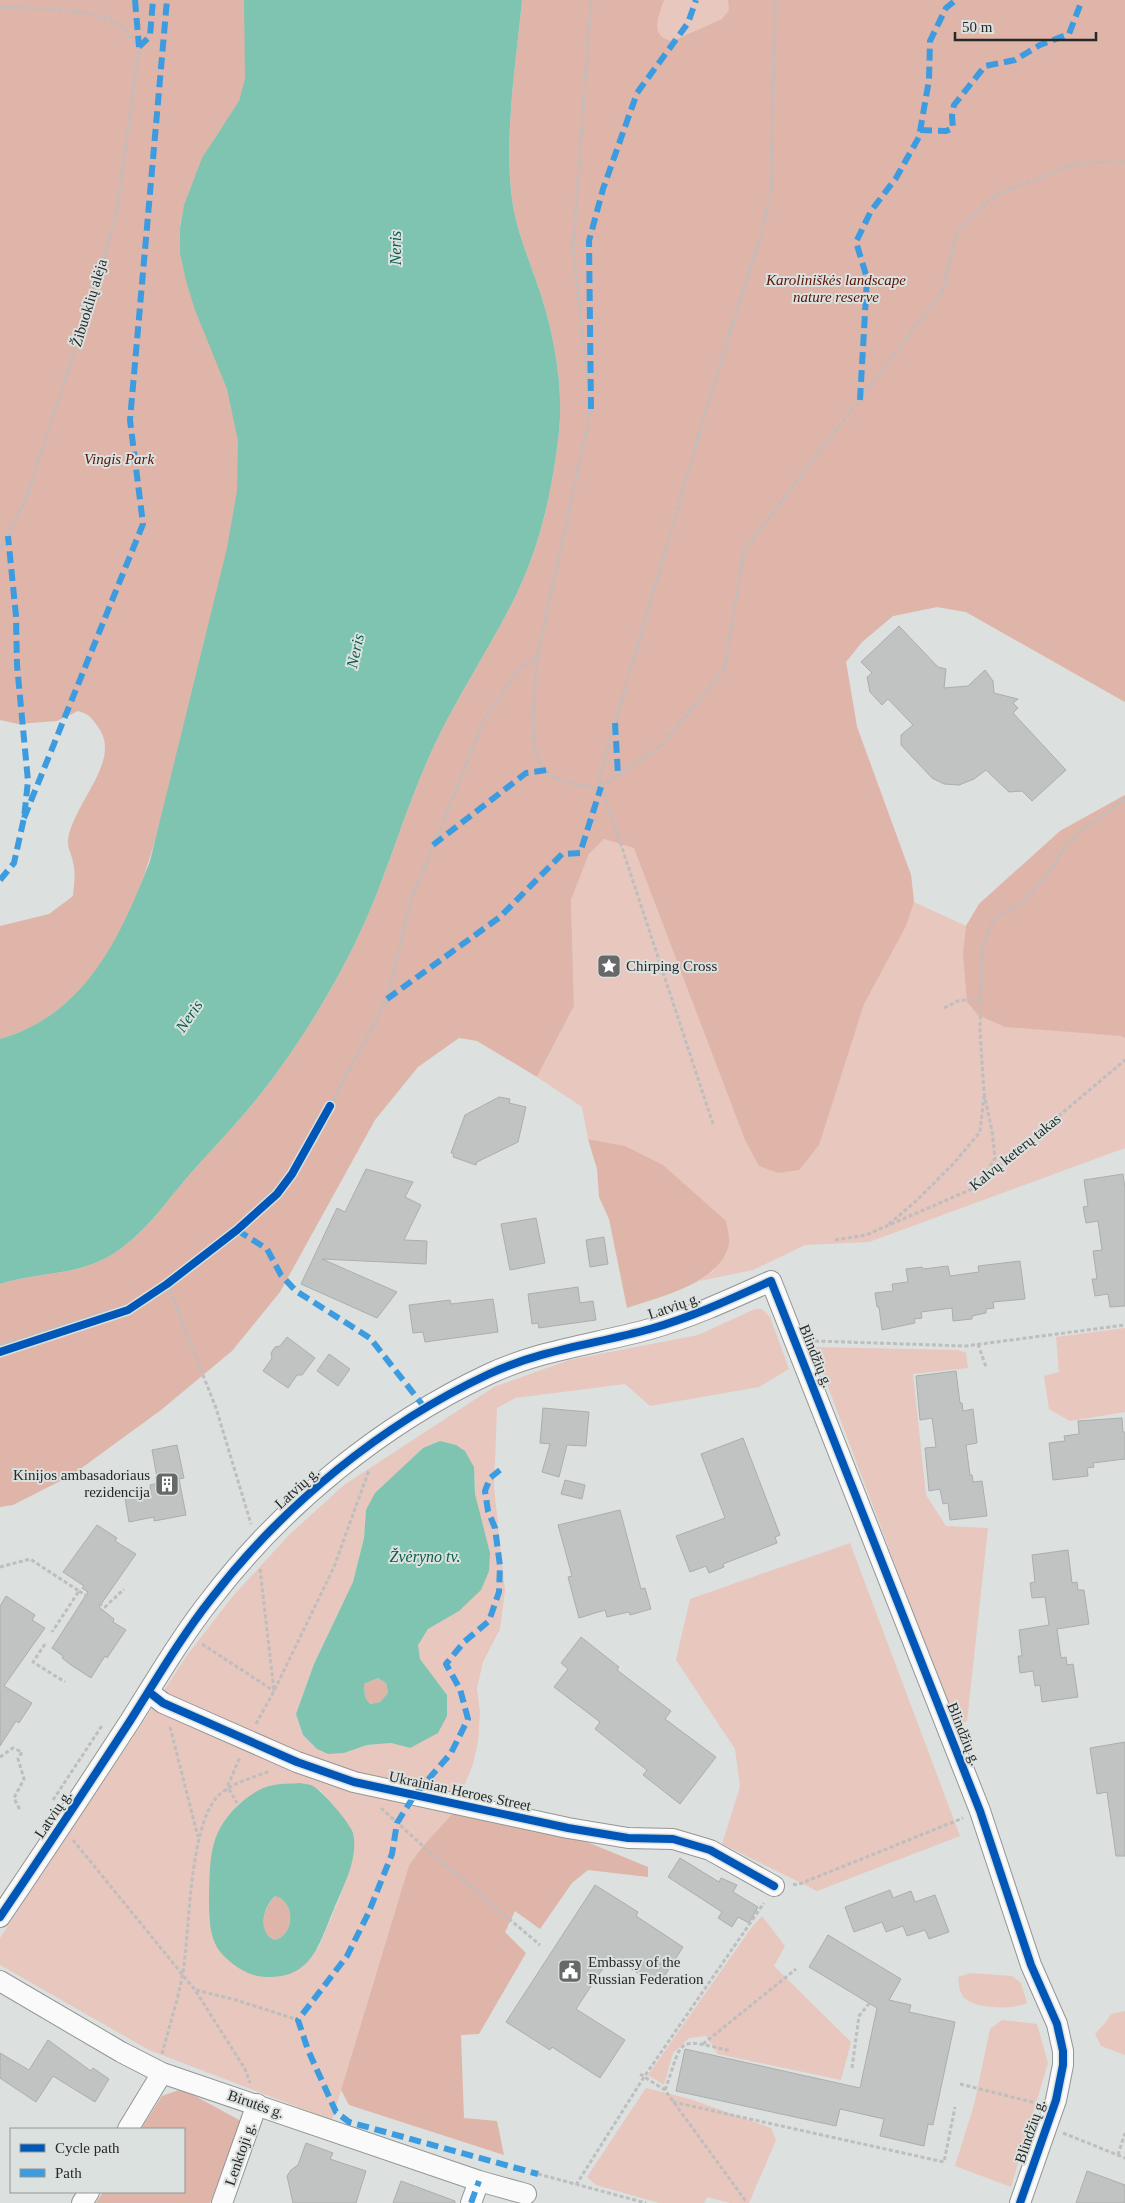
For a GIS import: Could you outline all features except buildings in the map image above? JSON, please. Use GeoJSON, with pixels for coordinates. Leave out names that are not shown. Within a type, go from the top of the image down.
{"type":"FeatureCollection","features":[{"type":"Feature","properties":{"kind":"street","name":"Blindžių g."},"geometry":{"type":"LineString","coordinates":[[772,1282],[980,1811],[1031,1965],[1057,2024],[1063,2052],[1063,2065],[1053,2107],[1020,2203]]}},
{"type":"Feature","properties":{"kind":"street","name":"Latvių g."},"geometry":{"type":"LineString","coordinates":[[0,1917],[62,1826],[156,1697],[186,1634],[210,1599],[257,1544],[305,1499],[364,1450],[425,1408],[458,1390],[522,1361],[549,1352],[650,1329],[697,1314],[772,1282]]}},
{"type":"Feature","properties":{"kind":"street","name":"Ukrainian Heroes Street"},"geometry":{"type":"LineString","coordinates":[[156,1697],[297,1762],[354,1782],[527,1820],[628,1838],[673,1839],[710,1850],[774,1886]]}},
{"type":"Feature","properties":{"kind":"street","name":"Birutės g."},"geometry":{"type":"LineString","coordinates":[[0,1981],[121,2052],[162,2073],[479,2181],[526,2194]]}},
{"type":"Feature","properties":{"kind":"street"},"geometry":{"type":"LineString","coordinates":[[129,2128],[162,2073]]}},
{"type":"Feature","properties":{"kind":"street","name":"Lenktoji g."},"geometry":{"type":"LineString","coordinates":[[222,2203],[257,2104]]}},
{"type":"Feature","properties":{"kind":"street"},"geometry":{"type":"LineString","coordinates":[[471,2203],[479,2181]]}},
{"type":"Feature","properties":{"kind":"path"},"geometry":{"type":"LineString","coordinates":[[592,0],[573,249],[591,409],[537,657],[533,727],[540,762],[547,770],[569,784],[601,787],[663,744],[725,668],[744,550],[942,292],[957,232],[995,195],[1078,163],[1125,162]]}},
{"type":"Feature","properties":{"kind":"path"},"geometry":{"type":"LineString","coordinates":[[713,1124],[599,778],[709,400],[761,235],[771,192],[775,0]]}},
{"type":"Feature","properties":{"kind":"path"},"geometry":{"type":"LineString","coordinates":[[330,1106],[387,999],[411,900],[485,718],[520,668],[537,657]]}},
{"type":"Feature","properties":{"kind":"path"},"geometry":{"type":"LineString","coordinates":[[980,1183],[994,1158],[992,1131],[984,1093],[980,1030],[982,949],[994,919],[1023,902],[1042,881],[1068,843],[1081,830],[1125,799]]}},
{"type":"Feature","properties":{"kind":"path"},"geometry":{"type":"LineString","coordinates":[[944,1008],[960,1000],[981,1001]]}},
{"type":"Feature","properties":{"kind":"path"},"geometry":{"type":"LineString","coordinates":[[887,1226],[948,1169],[980,1132],[984,1093]]}},
{"type":"Feature","properties":{"kind":"path"},"geometry":{"type":"LineString","coordinates":[[167,1284],[216,1408],[257,1544],[274,1692]]}},
{"type":"Feature","properties":{"kind":"path"},"geometry":{"type":"LineString","coordinates":[[0,1345],[123,1306],[128,1310]]}},
{"type":"Feature","properties":{"kind":"path"},"geometry":{"type":"LineString","coordinates":[[796,1344],[813,1341],[966,1346],[1125,1325]]}},
{"type":"Feature","properties":{"kind":"path"},"geometry":{"type":"LineString","coordinates":[[978,1344],[986,1367]]}},
{"type":"Feature","properties":{"kind":"path"},"geometry":{"type":"LineString","coordinates":[[225,1792],[247,1740],[274,1692],[334,1567],[370,1466]]}},
{"type":"Feature","properties":{"kind":"path"},"geometry":{"type":"LineString","coordinates":[[0,1567],[30,1559],[90,1598]]}},
{"type":"Feature","properties":{"kind":"path"},"geometry":{"type":"LineString","coordinates":[[99,1603],[105,1607],[124,1589]]}},
{"type":"Feature","properties":{"kind":"path"},"geometry":{"type":"LineString","coordinates":[[52,1632],[79,1591]]}},
{"type":"Feature","properties":{"kind":"path"},"geometry":{"type":"LineString","coordinates":[[186,1634],[274,1692]]}},
{"type":"Feature","properties":{"kind":"path"},"geometry":{"type":"LineString","coordinates":[[45,1644],[33,1662],[66,1682]]}},
{"type":"Feature","properties":{"kind":"path"},"geometry":{"type":"LineString","coordinates":[[156,1697],[198,1838]]}},
{"type":"Feature","properties":{"kind":"path"},"geometry":{"type":"LineString","coordinates":[[48,1806],[107,1718]]}},
{"type":"Feature","properties":{"kind":"path"},"geometry":{"type":"LineString","coordinates":[[0,1757],[12,1748],[22,1752],[18,1759],[24,1780],[14,1798],[20,1810]]}},
{"type":"Feature","properties":{"kind":"path"},"geometry":{"type":"LineString","coordinates":[[162,2073],[162,2054],[182,1974],[198,1838],[206,1816],[217,1797],[238,1783],[297,1762]]}},
{"type":"Feature","properties":{"kind":"path"},"geometry":{"type":"LineString","coordinates":[[229,1789],[238,1803]]}},
{"type":"Feature","properties":{"kind":"path"},"geometry":{"type":"LineString","coordinates":[[375,1802],[423,1846],[540,1945]]}},
{"type":"Feature","properties":{"kind":"path"},"geometry":{"type":"LineString","coordinates":[[774,1886],[778,1878],[797,1885],[980,1811]]}},
{"type":"Feature","properties":{"kind":"path"},"geometry":{"type":"LineString","coordinates":[[62,1826],[195,1990],[245,2068],[257,2104]]}},
{"type":"Feature","properties":{"kind":"path"},"geometry":{"type":"LineString","coordinates":[[576,2185],[644,2077],[764,1903]]}},
{"type":"Feature","properties":{"kind":"path"},"geometry":{"type":"LineString","coordinates":[[703,2044],[796,1969]]}},
{"type":"Feature","properties":{"kind":"path"},"geometry":{"type":"LineString","coordinates":[[195,1990],[236,2000],[298,2020]]}},
{"type":"Feature","properties":{"kind":"path"},"geometry":{"type":"LineString","coordinates":[[852,2068],[859,2016],[872,2000]]}},
{"type":"Feature","properties":{"kind":"path"},"geometry":{"type":"LineString","coordinates":[[665,2090],[678,2050],[685,2044],[694,2042],[731,2051]]}},
{"type":"Feature","properties":{"kind":"path"},"geometry":{"type":"LineString","coordinates":[[640,2074],[665,2090],[747,2203]]}},
{"type":"Feature","properties":{"kind":"path"},"geometry":{"type":"LineString","coordinates":[[960,2084],[1053,2107]]}},
{"type":"Feature","properties":{"kind":"path"},"geometry":{"type":"LineString","coordinates":[[673,2102],[944,2162],[955,2107]]}},
{"type":"Feature","properties":{"kind":"path"},"geometry":{"type":"LineString","coordinates":[[1046,2126],[1125,2158]]}},
{"type":"Feature","properties":{"kind":"path"},"geometry":{"type":"LineString","coordinates":[[1118,2155],[1125,2133]]}},
{"type":"Feature","properties":{"kind":"path"},"geometry":{"type":"LineString","coordinates":[[538,2174],[646,2203]]}},
{"type":"Feature","properties":{"kind":"green space","name":"Vingis Park"},"geometry":{"type":"Polygon","coordinates":[[[0,0],[244,0],[248,52],[246,78],[239,102],[217,135],[197,172],[181,220],[181,252],[184,272],[197,312],[227,389],[238,439],[239,463],[234,516],[223,571],[168,792],[151,854],[137,894],[120,933],[99,967],[75,994],[48,1017],[33,1026],[0,1039],[0,926],[49,914],[73,896],[74,871],[68,840],[78,811],[101,768],[105,753],[104,740],[98,727],[90,717],[82,712],[78,711],[57,721],[18,724],[0,720],[0,0]]]}},
{"type":"Feature","properties":{"kind":"green space","name":"Karoliniškės landscape nature reserve"},"geometry":{"type":"Polygon","coordinates":[[[522,0],[1125,0],[1125,702],[966,612],[937,607],[893,616],[862,642],[846,662],[857,727],[911,875],[914,902],[966,926],[979,904],[1060,831],[1125,795],[1125,1148],[869,1242],[805,1245],[753,1270],[699,1281],[715,1270],[625,1146],[588,1139],[582,1107],[537,1077],[574,1006],[571,900],[589,854],[604,839],[634,847],[522,0]]]}},
{"type":"Feature","properties":{"kind":"green space","name":"Karoliniškės landscape nature reserve"},"geometry":{"type":"Polygon","coordinates":[[[522,0],[664,0],[658,19],[658,31],[665,39],[673,41],[722,19],[729,10],[728,0],[1125,0],[1125,702],[966,612],[937,607],[893,616],[862,642],[846,662],[857,727],[911,875],[914,902],[906,926],[864,1004],[819,1145],[799,1170],[778,1173],[759,1166],[745,1140],[634,848],[604,839],[589,854],[571,900],[574,1006],[537,1077],[477,1041],[459,1038],[418,1067],[375,1120],[280,1292],[232,1351],[161,1410],[72,1475],[13,1505],[0,1507],[0,1284],[87,1266],[102,1260],[128,1243],[160,1211],[275,1076],[333,986],[357,938],[377,894],[416,788],[434,746],[517,593],[533,554],[545,514],[553,473],[559,432],[560,395],[556,356],[548,319],[524,248],[514,211],[511,187],[509,161],[511,106],[522,0]]]}},
{"type":"Feature","properties":{"kind":"green space"},"geometry":{"type":"Polygon","coordinates":[[[1125,795],[1125,1038],[1121,1036],[1005,1027],[978,1015],[967,1002],[963,954],[966,926],[979,904],[1060,831],[1125,795]]]}},
{"type":"Feature","properties":{"kind":"green space"},"geometry":{"type":"Polygon","coordinates":[[[588,1139],[625,1146],[663,1165],[726,1221],[729,1244],[723,1258],[714,1269],[702,1279],[672,1293],[627,1308],[609,1219],[599,1197],[597,1169],[588,1139]]]}},
{"type":"Feature","properties":{"kind":"green space"},"geometry":{"type":"Polygon","coordinates":[[[755,1309],[762,1309],[770,1317],[789,1369],[759,1387],[650,1406],[625,1384],[515,1398],[497,1408],[494,1487],[505,1590],[500,1629],[483,1662],[477,1688],[480,1712],[478,1742],[473,1764],[453,1813],[423,1846],[409,1865],[332,2120],[149,2050],[0,1965],[0,1938],[188,1654],[233,1596],[290,1534],[344,1485],[494,1387],[569,1360],[698,1335],[755,1309]],[[423,1448],[399,1471],[366,1510],[364,1538],[353,1582],[314,1664],[296,1714],[303,1735],[317,1749],[328,1754],[344,1753],[367,1745],[391,1743],[410,1748],[447,1695],[420,1659],[417,1645],[428,1629],[459,1611],[481,1523],[475,1494],[474,1467],[423,1448]],[[273,1785],[251,1796],[234,1808],[223,1823],[216,1840],[212,1859],[209,1923],[318,1949],[348,1875],[354,1845],[352,1833],[343,1817],[320,1790],[273,1785]]]}},
{"type":"Feature","properties":{"kind":"green space"},"geometry":{"type":"Polygon","coordinates":[[[1125,1328],[1125,1412],[1070,1421],[1049,1409],[1044,1376],[1059,1372],[1056,1337],[1125,1328]]]}},
{"type":"Feature","properties":{"kind":"green space"},"geometry":{"type":"Polygon","coordinates":[[[813,1347],[958,1350],[966,1353],[968,1368],[913,1374],[926,1495],[946,1526],[988,1528],[967,1721],[961,1724],[952,1716],[813,1347]]]}},
{"type":"Feature","properties":{"kind":"green space"},"geometry":{"type":"Polygon","coordinates":[[[850,1543],[960,1836],[817,1891],[722,1844],[740,1787],[735,1749],[676,1660],[690,1599],[850,1543]]]}},
{"type":"Feature","properties":{"kind":"green space"},"geometry":{"type":"Polygon","coordinates":[[[378,1678],[386,1683],[388,1693],[380,1702],[370,1704],[365,1697],[364,1684],[378,1678]]]}},
{"type":"Feature","properties":{"kind":"green space"},"geometry":{"type":"Polygon","coordinates":[[[453,1813],[587,1842],[648,1867],[648,1877],[588,1870],[572,1883],[540,1929],[515,1911],[505,1932],[526,1953],[479,2034],[461,2035],[464,2118],[497,2121],[504,2155],[349,2105],[341,2090],[409,1865],[423,1846],[453,1813]]]}},
{"type":"Feature","properties":{"kind":"green space"},"geometry":{"type":"Polygon","coordinates":[[[275,1896],[287,1904],[290,1918],[286,1932],[274,1940],[265,1931],[264,1919],[268,1906],[275,1896]]]}},
{"type":"Feature","properties":{"kind":"green space"},"geometry":{"type":"Polygon","coordinates":[[[762,1916],[785,1946],[774,1966],[851,2042],[841,2080],[718,2054],[706,2036],[689,2038],[673,2053],[664,2085],[648,2075],[752,1927],[762,1916]]]}},
{"type":"Feature","properties":{"kind":"green space"},"geometry":{"type":"Polygon","coordinates":[[[970,1973],[1012,1976],[1021,1983],[1027,2003],[1012,2007],[992,2007],[972,2003],[965,1999],[961,1993],[958,1977],[970,1973]]]}},
{"type":"Feature","properties":{"kind":"green space"},"geometry":{"type":"Polygon","coordinates":[[[1125,2011],[1125,2055],[1101,2046],[1095,2034],[1111,2014],[1125,2011]]]}},
{"type":"Feature","properties":{"kind":"green space"},"geometry":{"type":"Polygon","coordinates":[[[1002,2020],[1037,2024],[1048,2063],[1011,2187],[955,2166],[974,2105],[990,2029],[1002,2020]]]}},
{"type":"Feature","properties":{"kind":"green space"},"geometry":{"type":"Polygon","coordinates":[[[646,2088],[690,2099],[771,2128],[776,2140],[749,2203],[730,2203],[707,2197],[704,2203],[659,2203],[596,2185],[587,2177],[646,2088]]]}},
{"type":"Feature","properties":{"kind":"green space"},"geometry":{"type":"Polygon","coordinates":[[[182,2089],[241,2121],[210,2203],[96,2203],[102,2193],[185,2193],[185,2128],[142,2128],[162,2096],[182,2089]]]}},
{"type":"Feature","properties":{"kind":"water","name":"Neris"},"geometry":{"type":"Polygon","coordinates":[[[244,0],[522,0],[511,106],[509,161],[514,211],[524,248],[548,319],[556,356],[560,413],[553,473],[539,535],[517,593],[434,746],[416,788],[377,894],[333,986],[275,1076],[150,1222],[128,1243],[102,1260],[87,1266],[0,1284],[0,1039],[30,1027],[56,1011],[77,992],[96,970],[126,918],[150,861],[227,548],[237,491],[238,441],[227,389],[195,310],[186,281],[180,253],[180,228],[184,205],[202,158],[239,101],[245,79],[244,0]]]}},
{"type":"Feature","properties":{"kind":"water","name":"Žvėryno tv."},"geometry":{"type":"Polygon","coordinates":[[[440,1441],[456,1445],[465,1451],[474,1467],[475,1494],[490,1553],[489,1571],[481,1590],[459,1611],[428,1629],[418,1645],[420,1659],[447,1695],[447,1716],[438,1733],[410,1748],[391,1743],[367,1745],[344,1753],[328,1754],[317,1749],[303,1735],[296,1714],[314,1664],[353,1582],[364,1538],[366,1510],[375,1493],[423,1448],[440,1441]],[[378,1678],[364,1684],[365,1697],[370,1704],[380,1702],[388,1693],[386,1683],[378,1678]]]}},
{"type":"Feature","properties":{"kind":"water"},"geometry":{"type":"Polygon","coordinates":[[[300,1783],[316,1788],[328,1799],[351,1828],[354,1843],[352,1862],[346,1882],[324,1934],[312,1956],[296,1971],[269,1977],[257,1976],[246,1972],[231,1962],[220,1952],[213,1938],[209,1899],[211,1856],[218,1833],[224,1822],[232,1811],[247,1797],[270,1786],[300,1783]],[[275,1896],[267,1906],[265,1913],[265,1931],[274,1940],[281,1937],[289,1926],[289,1911],[287,1904],[275,1896]]]}},
{"type":"Feature","properties":{"kind":"marked path"},"geometry":{"type":"LineString","coordinates":[[135,0],[139,47]]}},
{"type":"Feature","properties":{"kind":"marked path"},"geometry":{"type":"LineString","coordinates":[[139,47],[150,36],[153,0]]}},
{"type":"Feature","properties":{"kind":"marked path"},"geometry":{"type":"LineString","coordinates":[[24,818],[143,524],[130,420],[167,0]]}},
{"type":"Feature","properties":{"kind":"marked path"},"geometry":{"type":"LineString","coordinates":[[591,409],[589,241],[603,189],[637,93],[688,23],[696,0]]}},
{"type":"Feature","properties":{"kind":"marked path"},"geometry":{"type":"LineString","coordinates":[[860,400],[867,278],[856,242],[871,211],[896,178],[919,137],[929,80],[930,41],[946,8],[956,0]]}},
{"type":"Feature","properties":{"kind":"marked path"},"geometry":{"type":"LineString","coordinates":[[920,130],[946,131],[953,128],[952,116],[954,105],[985,66],[1015,60],[1040,45],[1069,34],[1082,0]]}},
{"type":"Feature","properties":{"kind":"marked path"},"geometry":{"type":"LineString","coordinates":[[0,880],[14,863],[24,818],[28,781],[17,665],[16,616],[8,536]]}},
{"type":"Feature","properties":{"kind":"marked path"},"geometry":{"type":"LineString","coordinates":[[615,723],[618,775]]}},
{"type":"Feature","properties":{"kind":"marked path"},"geometry":{"type":"LineString","coordinates":[[433,845],[526,773],[547,770]]}},
{"type":"Feature","properties":{"kind":"marked path"},"geometry":{"type":"LineString","coordinates":[[387,999],[500,917],[562,854],[580,853],[601,787]]}},
{"type":"Feature","properties":{"kind":"marked path"},"geometry":{"type":"LineString","coordinates":[[237,1230],[267,1249],[281,1275],[296,1291],[370,1338],[425,1408]]}},
{"type":"Feature","properties":{"kind":"marked path"},"geometry":{"type":"LineString","coordinates":[[500,1470],[490,1478],[485,1491],[488,1511],[495,1528],[500,1566],[499,1592],[489,1621],[464,1642],[446,1664],[460,1689],[468,1719],[451,1753],[414,1796],[397,1823],[392,1854],[368,1914],[347,1956],[298,2020],[308,2050],[336,2112],[349,2122],[538,2174]]}},
{"type":"Feature","properties":{"kind":"marked path"},"geometry":{"type":"LineString","coordinates":[[471,2203],[479,2181]]}},
{"type":"Feature","properties":{"kind":"cycle path"},"geometry":{"type":"LineString","coordinates":[[0,1352],[128,1310],[167,1284],[237,1230],[277,1194],[292,1174],[330,1106]]}},
{"type":"Feature","properties":{"kind":"cycle path"},"geometry":{"type":"LineString","coordinates":[[0,1917],[200,1613],[239,1564],[270,1531],[337,1470],[373,1442],[411,1417],[449,1394],[489,1374],[548,1353],[666,1324],[771,1281],[980,1811],[1031,1965],[1057,2024],[1063,2051],[1063,2065],[1056,2100],[1020,2203]]}},
{"type":"Feature","properties":{"kind":"cycle path"},"geometry":{"type":"LineString","coordinates":[[149,1692],[163,1703],[297,1762],[354,1782],[568,1828],[628,1838],[673,1839],[710,1850],[774,1886]]}},
{"type":"Feature","properties":{"kind":"place","name":"Chirping Cross"},"geometry":{"type":"Point","coordinates":[609,966]}},
{"type":"Feature","properties":{"kind":"place","name":"Kinijos ambasadoriaus rezidencija"},"geometry":{"type":"Point","coordinates":[167,1484]}},
{"type":"Feature","properties":{"kind":"place","name":"Embassy of the Russian Federation"},"geometry":{"type":"Point","coordinates":[570,1971]}}]}
